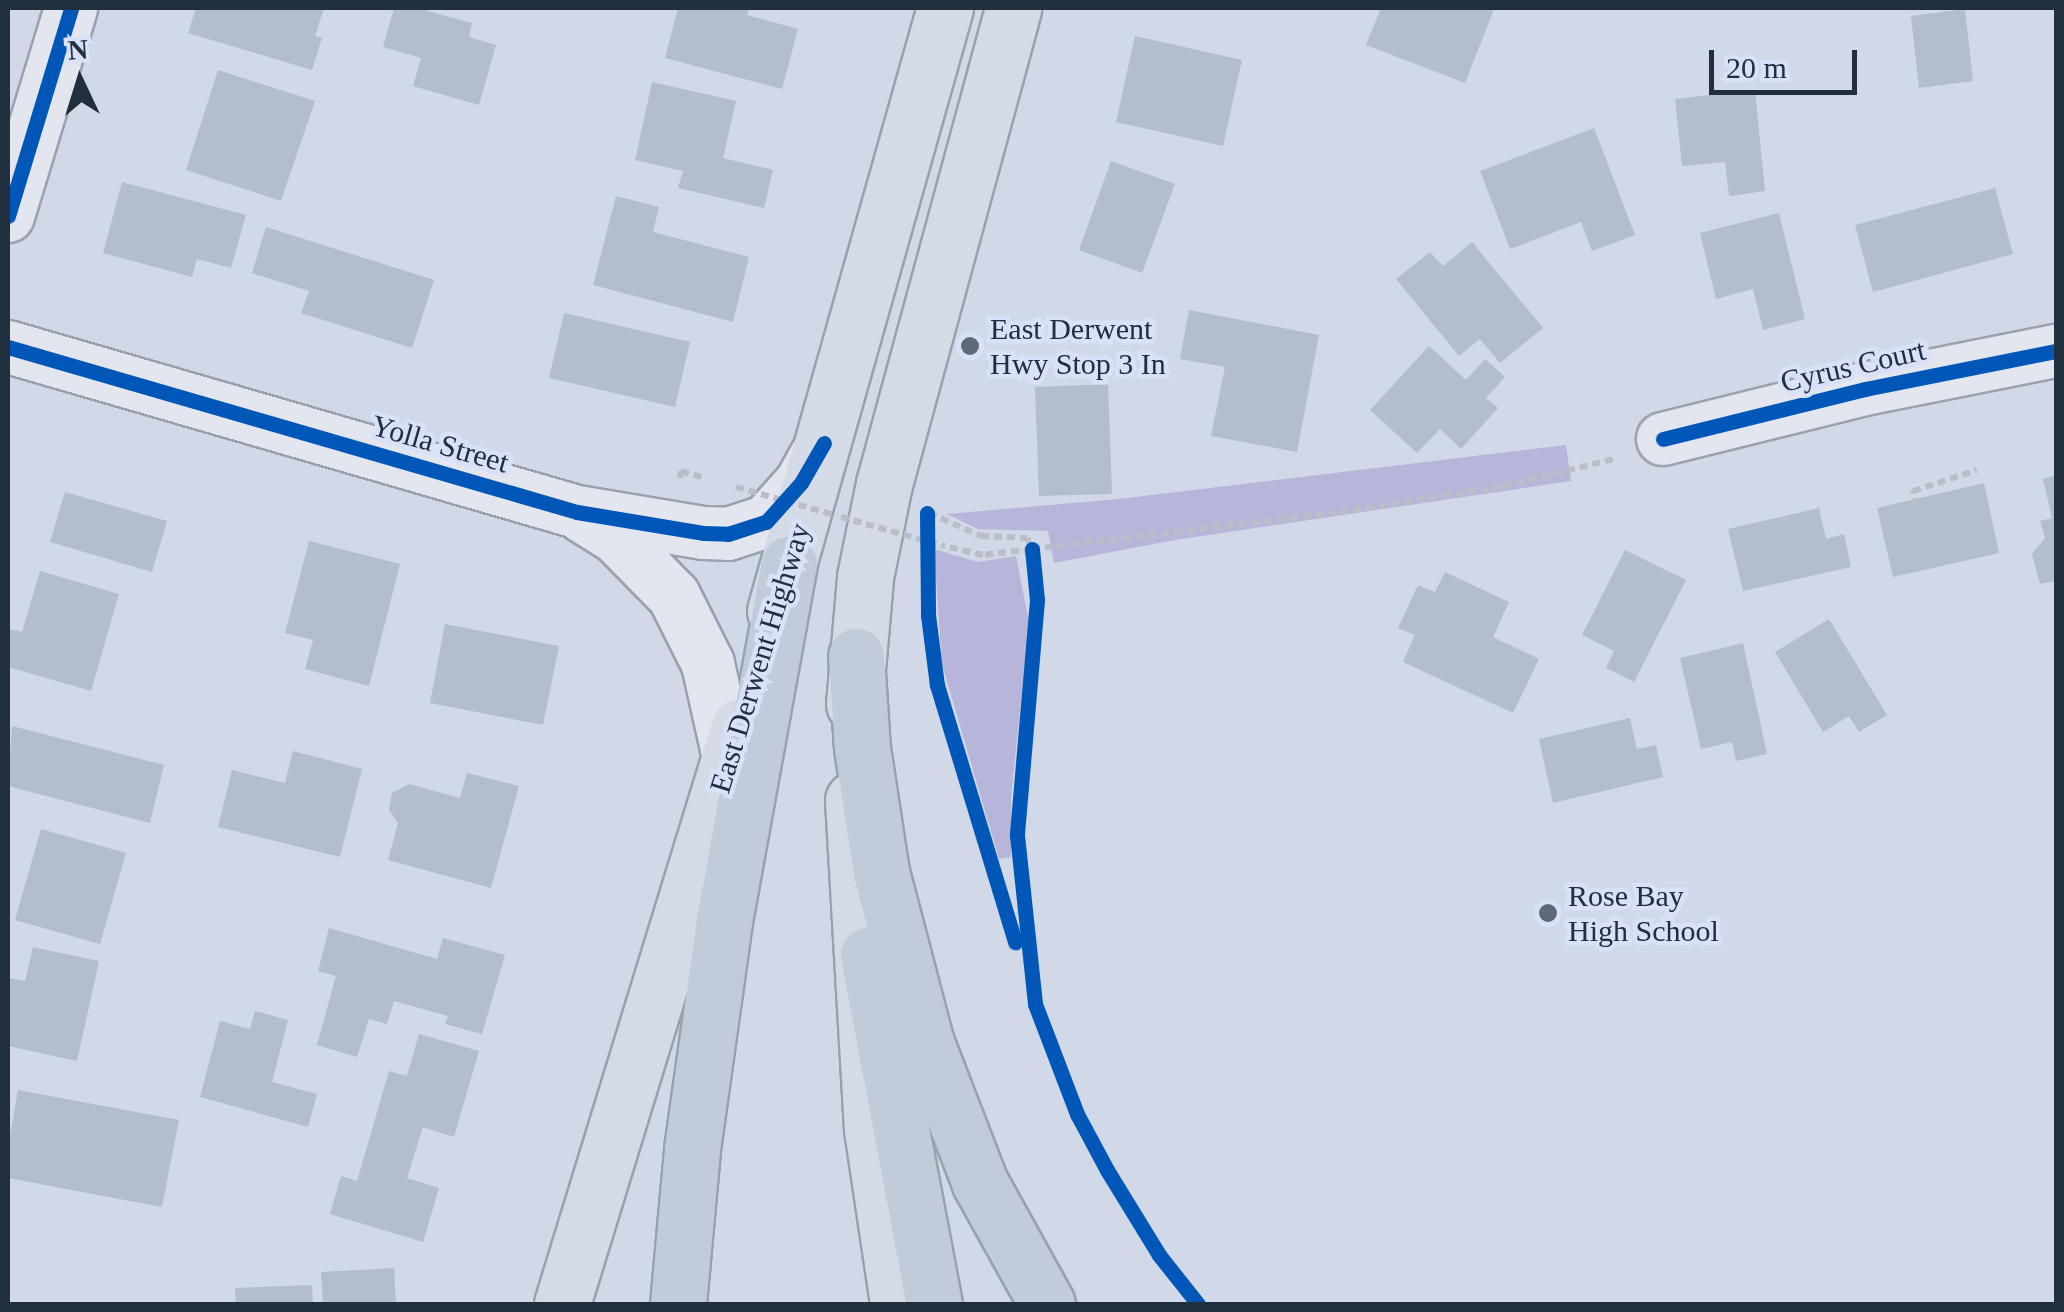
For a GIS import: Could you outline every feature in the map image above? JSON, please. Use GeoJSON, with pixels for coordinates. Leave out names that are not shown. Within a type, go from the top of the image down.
{"type":"FeatureCollection","features":[{"type":"Feature","properties":{"kind":"highway"},"geometry":{"type":"LineString","coordinates":[[678,1304],[692,1150],[724,921],[790,564]]}},
{"type":"Feature","properties":{"kind":"highway"},"geometry":{"type":"LineString","coordinates":[[856,656],[862,748],[898,949],[926,1042],[980,1183],[1046,1304]]}},
{"type":"Feature","properties":{"kind":"highway"},"geometry":{"type":"LineString","coordinates":[[854,879],[934,1304]]}},
{"type":"Feature","properties":{"kind":"main road","name":"East Derwent Highway"},"geometry":{"type":"LineString","coordinates":[[562,1304],[790,564],[945,8]]}},
{"type":"Feature","properties":{"kind":"main road"},"geometry":{"type":"LineString","coordinates":[[898,1304],[872,1129],[854,879],[852,748],[856,656],[884,484],[1014,8]]}},
{"type":"Feature","properties":{"kind":"street"},"geometry":{"type":"LineString","coordinates":[[8,216],[71,8]]}},
{"type":"Feature","properties":{"kind":"street","name":"Yolla Street"},"geometry":{"type":"LineString","coordinates":[[8,347],[577,512],[704,532],[747,530],[766,522],[784,504],[824,442]]}},
{"type":"Feature","properties":{"kind":"street","name":"Cyrus Court"},"geometry":{"type":"LineString","coordinates":[[1663,438],[1865,388],[2056,351]]}},
{"type":"Feature","properties":{"kind":"street","name":"Yolla Street"},"geometry":{"type":"LineString","coordinates":[[577,512],[616,537],[674,596],[708,664],[729,758]]}},
{"type":"Feature","properties":{"kind":"path"},"geometry":{"type":"LineString","coordinates":[[736,487],[976,554],[1033,557],[1504,486],[1608,463],[1663,438]]}},
{"type":"Feature","properties":{"kind":"path"},"geometry":{"type":"LineString","coordinates":[[1918,506],[1914,491],[1977,470]]}},
{"type":"Feature","properties":{"kind":"path"},"geometry":{"type":"LineString","coordinates":[[686,472],[709,478]]}},
{"type":"Feature","properties":{"kind":"path"},"geometry":{"type":"LineString","coordinates":[[927,553],[928,513],[981,536],[1027,538],[1033,557]]}},
{"type":"Feature","properties":{"kind":"shaded area"},"geometry":{"type":"Polygon","coordinates":[[[1566,445],[1571,481],[1175,540],[1054,563],[1048,531],[978,529],[947,514],[1119,499],[1566,445]]]}},
{"type":"Feature","properties":{"kind":"shaded area"},"geometry":{"type":"Polygon","coordinates":[[[934,549],[978,562],[1016,556],[1029,622],[1011,798],[1011,857],[999,859],[942,664],[934,549]]]}},
{"type":"Feature","properties":{"kind":"building"},"geometry":{"type":"Polygon","coordinates":[[[196,8],[324,8],[315,36],[322,38],[312,70],[188,33],[196,8]]]}},
{"type":"Feature","properties":{"kind":"building"},"geometry":{"type":"Polygon","coordinates":[[[394,8],[417,8],[472,23],[469,37],[496,45],[479,105],[413,86],[421,58],[383,47],[394,8]]]}},
{"type":"Feature","properties":{"kind":"building"},"geometry":{"type":"Polygon","coordinates":[[[678,8],[749,8],[747,15],[798,29],[782,89],[665,58],[678,8]]]}},
{"type":"Feature","properties":{"kind":"building"},"geometry":{"type":"Polygon","coordinates":[[[1381,8],[1494,9],[1465,83],[1366,45],[1381,8]]]}},
{"type":"Feature","properties":{"kind":"building"},"geometry":{"type":"Polygon","coordinates":[[[1965,9],[1973,81],[1919,88],[1911,16],[1965,9]]]}},
{"type":"Feature","properties":{"kind":"building"},"geometry":{"type":"Polygon","coordinates":[[[1135,36],[1242,60],[1223,146],[1116,122],[1135,36]]]}},
{"type":"Feature","properties":{"kind":"building"},"geometry":{"type":"Polygon","coordinates":[[[218,70],[315,101],[281,201],[186,170],[218,70]]]}},
{"type":"Feature","properties":{"kind":"building"},"geometry":{"type":"Polygon","coordinates":[[[652,82],[736,101],[723,158],[773,170],[764,208],[678,188],[683,171],[635,160],[652,82]]]}},
{"type":"Feature","properties":{"kind":"building"},"geometry":{"type":"Polygon","coordinates":[[[1755,90],[1765,191],[1729,196],[1725,162],[1682,166],[1675,99],[1755,90]]]}},
{"type":"Feature","properties":{"kind":"building"},"geometry":{"type":"Polygon","coordinates":[[[1594,128],[1635,235],[1592,251],[1581,222],[1510,249],[1480,171],[1594,128]]]}},
{"type":"Feature","properties":{"kind":"building"},"geometry":{"type":"Polygon","coordinates":[[[1111,161],[1175,184],[1142,273],[1079,250],[1111,161]]]}},
{"type":"Feature","properties":{"kind":"building"},"geometry":{"type":"Polygon","coordinates":[[[122,182],[246,215],[231,268],[197,259],[192,277],[103,253],[122,182]]]}},
{"type":"Feature","properties":{"kind":"building"},"geometry":{"type":"Polygon","coordinates":[[[1995,188],[2013,254],[1873,292],[1855,225],[1995,188]]]}},
{"type":"Feature","properties":{"kind":"building"},"geometry":{"type":"Polygon","coordinates":[[[616,196],[659,207],[653,232],[749,257],[733,322],[593,285],[616,196]]]}},
{"type":"Feature","properties":{"kind":"building"},"geometry":{"type":"Polygon","coordinates":[[[1779,213],[1805,319],[1763,330],[1753,289],[1716,299],[1700,233],[1779,213]]]}},
{"type":"Feature","properties":{"kind":"building"},"geometry":{"type":"Polygon","coordinates":[[[266,227],[434,280],[412,348],[301,313],[309,291],[252,273],[266,227]]]}},
{"type":"Feature","properties":{"kind":"building"},"geometry":{"type":"Polygon","coordinates":[[[1472,242],[1543,328],[1500,363],[1480,339],[1459,356],[1396,279],[1430,252],[1443,266],[1472,242]]]}},
{"type":"Feature","properties":{"kind":"building"},"geometry":{"type":"Polygon","coordinates":[[[1189,310],[1319,335],[1297,452],[1211,436],[1225,367],[1180,359],[1189,310]]]}},
{"type":"Feature","properties":{"kind":"building"},"geometry":{"type":"Polygon","coordinates":[[[564,313],[690,342],[675,407],[549,378],[564,313]]]}},
{"type":"Feature","properties":{"kind":"building"},"geometry":{"type":"Polygon","coordinates":[[[1429,346],[1466,380],[1485,359],[1505,377],[1486,398],[1498,408],[1461,449],[1440,429],[1417,453],[1370,410],[1429,346]]]}},
{"type":"Feature","properties":{"kind":"building"},"geometry":{"type":"Polygon","coordinates":[[[1108,384],[1112,494],[1039,496],[1035,387],[1108,384]]]}},
{"type":"Feature","properties":{"kind":"building"},"geometry":{"type":"Polygon","coordinates":[[[2056,475],[2056,581],[2040,584],[2032,554],[2045,538],[2040,521],[2052,518],[2043,479],[2056,475]]]}},
{"type":"Feature","properties":{"kind":"building"},"geometry":{"type":"Polygon","coordinates":[[[1984,483],[1999,553],[1893,577],[1877,508],[1984,483]]]}},
{"type":"Feature","properties":{"kind":"building"},"geometry":{"type":"Polygon","coordinates":[[[65,492],[167,521],[152,572],[50,542],[65,492]]]}},
{"type":"Feature","properties":{"kind":"building"},"geometry":{"type":"Polygon","coordinates":[[[1819,508],[1826,539],[1844,534],[1851,567],[1743,591],[1728,529],[1819,508]]]}},
{"type":"Feature","properties":{"kind":"building"},"geometry":{"type":"Polygon","coordinates":[[[309,541],[400,564],[369,686],[305,669],[313,640],[285,633],[309,541]]]}},
{"type":"Feature","properties":{"kind":"building"},"geometry":{"type":"Polygon","coordinates":[[[1625,550],[1686,580],[1634,682],[1606,668],[1614,651],[1582,635],[1625,550]]]}},
{"type":"Feature","properties":{"kind":"building"},"geometry":{"type":"Polygon","coordinates":[[[40,571],[119,594],[91,691],[8,667],[8,629],[22,632],[40,571]]]}},
{"type":"Feature","properties":{"kind":"building"},"geometry":{"type":"Polygon","coordinates":[[[1445,572],[1509,602],[1493,637],[1539,659],[1513,713],[1403,662],[1415,635],[1398,628],[1418,585],[1435,592],[1445,572]]]}},
{"type":"Feature","properties":{"kind":"building"},"geometry":{"type":"Polygon","coordinates":[[[1829,619],[1887,715],[1859,732],[1849,716],[1823,732],[1775,652],[1829,619]]]}},
{"type":"Feature","properties":{"kind":"building"},"geometry":{"type":"Polygon","coordinates":[[[445,624],[559,646],[543,725],[430,703],[445,624]]]}},
{"type":"Feature","properties":{"kind":"building"},"geometry":{"type":"Polygon","coordinates":[[[1743,643],[1767,754],[1736,761],[1732,742],[1701,749],[1680,658],[1743,643]]]}},
{"type":"Feature","properties":{"kind":"building"},"geometry":{"type":"Polygon","coordinates":[[[1630,718],[1637,749],[1656,745],[1663,777],[1553,803],[1539,739],[1630,718]]]}},
{"type":"Feature","properties":{"kind":"building"},"geometry":{"type":"Polygon","coordinates":[[[12,726],[164,765],[150,823],[8,786],[12,726]]]}},
{"type":"Feature","properties":{"kind":"building"},"geometry":{"type":"Polygon","coordinates":[[[293,751],[362,769],[340,857],[218,827],[232,770],[285,783],[293,751]]]}},
{"type":"Feature","properties":{"kind":"building"},"geometry":{"type":"Polygon","coordinates":[[[467,773],[519,786],[491,888],[388,860],[398,823],[389,810],[392,793],[409,784],[460,798],[467,773]]]}},
{"type":"Feature","properties":{"kind":"building"},"geometry":{"type":"Polygon","coordinates":[[[41,829],[126,853],[100,944],[15,920],[41,829]]]}},
{"type":"Feature","properties":{"kind":"building"},"geometry":{"type":"Polygon","coordinates":[[[329,928],[437,959],[443,938],[505,955],[482,1034],[445,1024],[448,1016],[394,1001],[387,1024],[369,1019],[357,1057],[317,1045],[336,976],[318,971],[329,928]]]}},
{"type":"Feature","properties":{"kind":"building"},"geometry":{"type":"Polygon","coordinates":[[[33,947],[99,961],[77,1061],[8,1046],[8,978],[25,981],[33,947]]]}},
{"type":"Feature","properties":{"kind":"building"},"geometry":{"type":"Polygon","coordinates":[[[255,1011],[288,1020],[272,1082],[317,1094],[308,1127],[200,1097],[220,1021],[250,1029],[255,1011]]]}},
{"type":"Feature","properties":{"kind":"building"},"geometry":{"type":"Polygon","coordinates":[[[419,1034],[479,1051],[454,1137],[423,1127],[407,1178],[439,1188],[423,1242],[330,1214],[341,1176],[357,1181],[389,1071],[407,1076],[419,1034]]]}},
{"type":"Feature","properties":{"kind":"building"},"geometry":{"type":"Polygon","coordinates":[[[18,1090],[179,1120],[162,1207],[8,1178],[8,1147],[18,1090]]]}},
{"type":"Feature","properties":{"kind":"building"},"geometry":{"type":"Polygon","coordinates":[[[394,1268],[396,1304],[323,1304],[321,1272],[394,1268]]]}},
{"type":"Feature","properties":{"kind":"building"},"geometry":{"type":"Polygon","coordinates":[[[312,1285],[313,1304],[236,1304],[235,1288],[312,1285]]]}},
{"type":"Feature","properties":{"kind":"cycle path"},"geometry":{"type":"LineString","coordinates":[[8,216],[71,8]]}},
{"type":"Feature","properties":{"kind":"cycle path"},"geometry":{"type":"LineString","coordinates":[[8,347],[577,512],[704,533],[728,534],[766,522],[801,483],[824,443]]}},
{"type":"Feature","properties":{"kind":"cycle path"},"geometry":{"type":"LineString","coordinates":[[1663,439],[1865,389],[2056,351]]}},
{"type":"Feature","properties":{"kind":"cycle path"},"geometry":{"type":"LineString","coordinates":[[927,513],[928,615],[937,685],[1015,942]]}},
{"type":"Feature","properties":{"kind":"cycle path"},"geometry":{"type":"LineString","coordinates":[[1032,549],[1037,600],[1017,835],[1035,1004],[1077,1114],[1107,1170],[1159,1255],[1198,1304]]}},
{"type":"Feature","properties":{"kind":"place","name":"East Derwent Hwy Stop 3 In"},"geometry":{"type":"Point","coordinates":[970,346]}},
{"type":"Feature","properties":{"kind":"place","name":"Rose Bay High School"},"geometry":{"type":"Point","coordinates":[1548,913]}}]}
